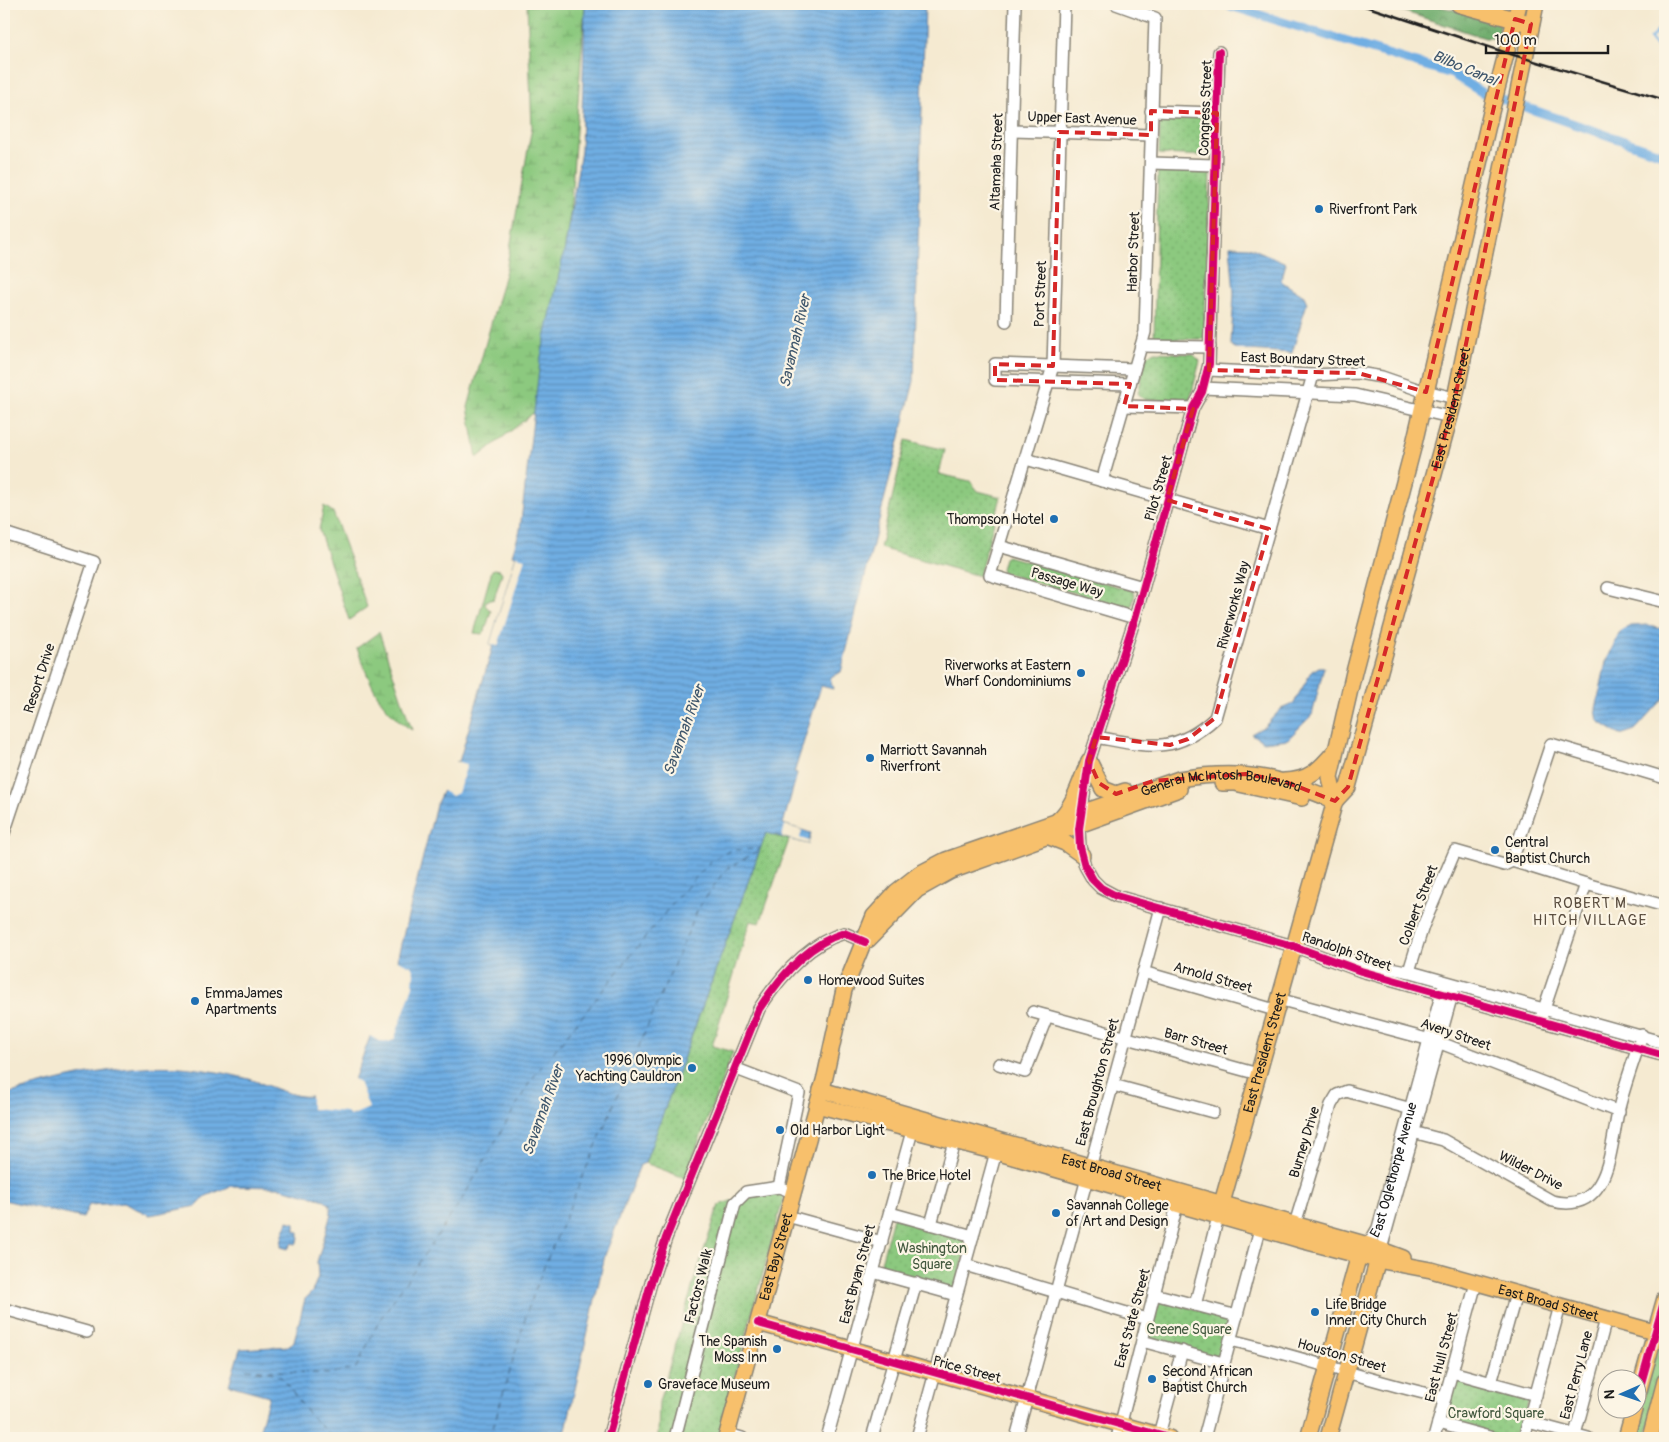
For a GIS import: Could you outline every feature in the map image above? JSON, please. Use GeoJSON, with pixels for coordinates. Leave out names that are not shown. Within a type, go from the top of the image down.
{"type":"FeatureCollection","features":[{"type":"Feature","properties":{"kind":"highway"},"geometry":{"type":"LineString","coordinates":[[1459,4],[1517,11],[1532,24]]}},
{"type":"Feature","properties":{"kind":"main road","name":"East President Street"},"geometry":{"type":"LineString","coordinates":[[1220,1210],[1335,801],[1348,787],[1455,398],[1511,117],[1536,4]]}},
{"type":"Feature","properties":{"kind":"main road","name":"East President Street"},"geometry":{"type":"LineString","coordinates":[[1335,801],[1330,777],[1422,411],[1491,112],[1517,11]]}},
{"type":"Feature","properties":{"kind":"main road"},"geometry":{"type":"LineString","coordinates":[[1283,781],[1296,781],[1312,775],[1337,749]]}},
{"type":"Feature","properties":{"kind":"main road"},"geometry":{"type":"LineString","coordinates":[[1089,760],[1099,783],[1109,793],[1116,794],[1153,781],[1180,779]]}},
{"type":"Feature","properties":{"kind":"main road"},"geometry":{"type":"LineString","coordinates":[[1056,821],[1064,814],[1089,760]]}},
{"type":"Feature","properties":{"kind":"main road","name":"General McIntosh Boulevard"},"geometry":{"type":"LineString","coordinates":[[865,942],[877,933],[897,908],[925,884],[951,870],[1047,836],[1081,818],[1180,779],[1209,774],[1246,774],[1283,781],[1335,801]]}},
{"type":"Feature","properties":{"kind":"main road","name":"General McIntosh Boulevard"},"geometry":{"type":"LineString","coordinates":[[821,1090],[844,990],[874,916],[896,892],[919,874],[946,860],[1056,821],[1081,818],[1199,784],[1235,783],[1312,801],[1335,801]]}},
{"type":"Feature","properties":{"kind":"main road"},"geometry":{"type":"LineString","coordinates":[[1047,836],[1065,843],[1082,855]]}},
{"type":"Feature","properties":{"kind":"main road","name":"East Broad Street"},"geometry":{"type":"LineString","coordinates":[[821,1090],[914,1124],[1220,1210],[1260,1229],[1371,1252]]}},
{"type":"Feature","properties":{"kind":"main road","name":"East Bay Street"},"geometry":{"type":"LineString","coordinates":[[732,1437],[758,1323],[821,1090]]}},
{"type":"Feature","properties":{"kind":"main road","name":"East Broad Street"},"geometry":{"type":"LineString","coordinates":[[956,1135],[996,1152],[1088,1172],[1178,1205],[1220,1210],[1295,1224],[1371,1252],[1661,1334]]}},
{"type":"Feature","properties":{"kind":"main road","name":"East Oglethorpe Avenue"},"geometry":{"type":"LineString","coordinates":[[1308,1438],[1328,1365],[1371,1252]]}},
{"type":"Feature","properties":{"kind":"main road","name":"East Oglethorpe Avenue"},"geometry":{"type":"LineString","coordinates":[[1328,1438],[1347,1370],[1371,1252]]}},
{"type":"Feature","properties":{"kind":"main road"},"geometry":{"type":"LineString","coordinates":[[1646,1374],[1661,1334],[1665,1298]]}},
{"type":"Feature","properties":{"kind":"main road","name":"Price Street"},"geometry":{"type":"LineString","coordinates":[[758,1323],[1026,1398],[1119,1431],[1162,1437]]}},
{"type":"Feature","properties":{"kind":"main road"},"geometry":{"type":"LineString","coordinates":[[1650,1438],[1665,1381]]}},
{"type":"Feature","properties":{"kind":"main road"},"geometry":{"type":"LineString","coordinates":[[1626,1438],[1631,1420]]}},
{"type":"Feature","properties":{"kind":"street","name":"Altamaha Street"},"geometry":{"type":"LineString","coordinates":[[1006,321],[1015,4]]}},
{"type":"Feature","properties":{"kind":"street","name":"Port Street"},"geometry":{"type":"LineString","coordinates":[[990,575],[1053,366],[1064,4]]}},
{"type":"Feature","properties":{"kind":"street","name":"Harbor Street"},"geometry":{"type":"LineString","coordinates":[[1102,481],[1145,332],[1151,163],[1154,18],[1116,4]]}},
{"type":"Feature","properties":{"kind":"street","name":"Congress Street"},"geometry":{"type":"LineString","coordinates":[[1215,165],[1219,52]]}},
{"type":"Feature","properties":{"kind":"street","name":"Upper East Avenue"},"geometry":{"type":"LineString","coordinates":[[1151,110],[1217,113]]}},
{"type":"Feature","properties":{"kind":"street","name":"Upper East Avenue"},"geometry":{"type":"LineString","coordinates":[[1012,131],[1151,135]]}},
{"type":"Feature","properties":{"kind":"street"},"geometry":{"type":"LineString","coordinates":[[1151,163],[1215,165]]}},
{"type":"Feature","properties":{"kind":"street","name":"Pilot Street"},"geometry":{"type":"LineString","coordinates":[[1081,818],[1089,760],[1135,618],[1193,408],[1203,388],[1208,370],[1215,165]]}},
{"type":"Feature","properties":{"kind":"street"},"geometry":{"type":"LineString","coordinates":[[1141,346],[1210,347]]}},
{"type":"Feature","properties":{"kind":"street"},"geometry":{"type":"LineString","coordinates":[[1130,384],[994,380],[995,364],[1134,369]]}},
{"type":"Feature","properties":{"kind":"street","name":"East Boundary Street"},"geometry":{"type":"LineString","coordinates":[[1208,370],[1313,375],[1358,373],[1382,377],[1455,398]]}},
{"type":"Feature","properties":{"kind":"street","name":"Riverworks Way"},"geometry":{"type":"LineString","coordinates":[[1096,737],[1158,746],[1170,745],[1188,738],[1215,718],[1313,375]]}},
{"type":"Feature","properties":{"kind":"street"},"geometry":{"type":"LineString","coordinates":[[1203,388],[1366,396],[1450,417]]}},
{"type":"Feature","properties":{"kind":"street"},"geometry":{"type":"LineString","coordinates":[[1124,406],[1193,408]]}},
{"type":"Feature","properties":{"kind":"street"},"geometry":{"type":"LineString","coordinates":[[1026,459],[1269,529]]}},
{"type":"Feature","properties":{"kind":"street","name":"Resort Drive"},"geometry":{"type":"LineString","coordinates":[[4,534],[94,562],[4,832]]}},
{"type":"Feature","properties":{"kind":"street","name":"Passage Way"},"geometry":{"type":"LineString","coordinates":[[999,546],[1143,587]]}},
{"type":"Feature","properties":{"kind":"street","name":"Passage Way"},"geometry":{"type":"LineString","coordinates":[[990,575],[1135,618]]}},
{"type":"Feature","properties":{"kind":"street"},"geometry":{"type":"LineString","coordinates":[[1608,588],[1665,602]]}},
{"type":"Feature","properties":{"kind":"street"},"geometry":{"type":"LineString","coordinates":[[1665,778],[1551,744],[1512,861],[1665,906]]}},
{"type":"Feature","properties":{"kind":"street","name":"Randolph Street"},"geometry":{"type":"LineString","coordinates":[[1081,818],[1082,855],[1085,866],[1101,888],[1116,896],[1293,946],[1361,971],[1665,1056]]}},
{"type":"Feature","properties":{"kind":"street","name":"Colbert Street"},"geometry":{"type":"LineString","coordinates":[[1409,971],[1423,926],[1455,851],[1504,865],[1512,861]]}},
{"type":"Feature","properties":{"kind":"street"},"geometry":{"type":"LineString","coordinates":[[1539,1021],[1586,884]]}},
{"type":"Feature","properties":{"kind":"street","name":"East Broughton Street"},"geometry":{"type":"LineString","coordinates":[[1016,1438],[1161,908]]}},
{"type":"Feature","properties":{"kind":"street"},"geometry":{"type":"LineString","coordinates":[[608,1438],[650,1283],[683,1194],[759,1009],[774,986],[791,968],[820,945],[840,934],[848,933],[865,942]]}},
{"type":"Feature","properties":{"kind":"street","name":"Randolph Street"},"geometry":{"type":"LineString","coordinates":[[1328,958],[1361,960],[1409,971],[1665,1043]]}},
{"type":"Feature","properties":{"kind":"street","name":"Arnold Street"},"geometry":{"type":"LineString","coordinates":[[1143,972],[1277,1004]]}},
{"type":"Feature","properties":{"kind":"street","name":"East Oglethorpe Avenue"},"geometry":{"type":"LineString","coordinates":[[1371,1252],[1450,983]]}},
{"type":"Feature","properties":{"kind":"street","name":"Avery Street"},"geometry":{"type":"LineString","coordinates":[[1277,1004],[1434,1041],[1618,1112]]}},
{"type":"Feature","properties":{"kind":"street","name":"Barr Street"},"geometry":{"type":"LineString","coordinates":[[1034,1012],[1258,1074]]}},
{"type":"Feature","properties":{"kind":"street"},"geometry":{"type":"LineString","coordinates":[[999,1064],[1025,1072],[1047,1016]]}},
{"type":"Feature","properties":{"kind":"street","name":"Wilder Drive"},"geometry":{"type":"LineString","coordinates":[[1413,1132],[1442,1140],[1552,1201],[1576,1202],[1587,1198],[1600,1184],[1614,1142],[1618,1112],[1642,1035]]}},
{"type":"Feature","properties":{"kind":"street"},"geometry":{"type":"LineString","coordinates":[[734,1068],[799,1093],[778,1187]]}},
{"type":"Feature","properties":{"kind":"street"},"geometry":{"type":"LineString","coordinates":[[1113,1085],[1213,1112]]}},
{"type":"Feature","properties":{"kind":"street","name":"Burney Drive"},"geometry":{"type":"LineString","coordinates":[[1295,1224],[1331,1105],[1337,1095],[1353,1092],[1414,1110]]}},
{"type":"Feature","properties":{"kind":"street","name":"East Oglethorpe Avenue"},"geometry":{"type":"LineString","coordinates":[[1371,1252],[1413,1132],[1414,1110]]}},
{"type":"Feature","properties":{"kind":"street","name":"East Bryan Street"},"geometry":{"type":"LineString","coordinates":[[831,1437],[873,1272],[914,1124]]}},
{"type":"Feature","properties":{"kind":"street"},"geometry":{"type":"LineString","coordinates":[[931,1224],[956,1135]]}},
{"type":"Feature","properties":{"kind":"street"},"geometry":{"type":"LineString","coordinates":[[917,1438],[996,1152]]}},
{"type":"Feature","properties":{"kind":"street","name":"Factors Walk"},"geometry":{"type":"LineString","coordinates":[[675,1438],[735,1203],[746,1192],[778,1187],[794,1192]]}},
{"type":"Feature","properties":{"kind":"street","name":"East State Street"},"geometry":{"type":"LineString","coordinates":[[1119,1431],[1178,1205]]}},
{"type":"Feature","properties":{"kind":"street","name":"East President Street"},"geometry":{"type":"LineString","coordinates":[[1195,1305],[1220,1210]]}},
{"type":"Feature","properties":{"kind":"street"},"geometry":{"type":"LineString","coordinates":[[890,1213],[973,1236]]}},
{"type":"Feature","properties":{"kind":"street"},"geometry":{"type":"LineString","coordinates":[[787,1216],[882,1242]]}},
{"type":"Feature","properties":{"kind":"street"},"geometry":{"type":"LineString","coordinates":[[1204,1438],[1260,1229]]}},
{"type":"Feature","properties":{"kind":"street"},"geometry":{"type":"LineString","coordinates":[[965,1265],[1148,1319]]}},
{"type":"Feature","properties":{"kind":"street"},"geometry":{"type":"LineString","coordinates":[[873,1272],[956,1295]]}},
{"type":"Feature","properties":{"kind":"street"},"geometry":{"type":"LineString","coordinates":[[872,1438],[916,1283]]}},
{"type":"Feature","properties":{"kind":"street","name":"East Hull Street"},"geometry":{"type":"LineString","coordinates":[[1434,1438],[1476,1283]]}},
{"type":"Feature","properties":{"kind":"street"},"geometry":{"type":"LineString","coordinates":[[1154,1294],[1237,1316]]}},
{"type":"Feature","properties":{"kind":"street"},"geometry":{"type":"LineString","coordinates":[[1492,1383],[1516,1294]]}},
{"type":"Feature","properties":{"kind":"street"},"geometry":{"type":"LineString","coordinates":[[1524,1438],[1560,1306]]}},
{"type":"Feature","properties":{"kind":"street"},"geometry":{"type":"LineString","coordinates":[[4,1309],[87,1332]]}},
{"type":"Feature","properties":{"kind":"street","name":"East Perry Lane"},"geometry":{"type":"LineString","coordinates":[[1574,1436],[1606,1319]]}},
{"type":"Feature","properties":{"kind":"street","name":"Houston Street"},"geometry":{"type":"LineString","coordinates":[[1230,1340],[1347,1370],[1399,1387],[1445,1398]]}},
{"type":"Feature","properties":{"kind":"street"},"geometry":{"type":"LineString","coordinates":[[1142,1341],[1223,1363]]}},
{"type":"Feature","properties":{"kind":"street"},"geometry":{"type":"LineString","coordinates":[[1162,1437],[1182,1351]]}},
{"type":"Feature","properties":{"kind":"street"},"geometry":{"type":"LineString","coordinates":[[1452,1372],[1536,1395]]}},
{"type":"Feature","properties":{"kind":"street"},"geometry":{"type":"LineString","coordinates":[[1528,1422],[1574,1436],[1588,1438]]}},
{"type":"Feature","properties":{"kind":"street"},"geometry":{"type":"LineString","coordinates":[[1438,1423],[1493,1438]]}},
{"type":"Feature","properties":{"kind":"highlighted area"},"geometry":{"type":"Polygon","coordinates":[[[1515,19],[1531,24],[1455,398],[1348,787],[1335,801],[1283,781],[1246,774],[1153,781],[1116,794],[1099,783],[1089,761],[1096,737],[1170,745],[1188,739],[1215,718],[1269,529],[1167,500],[1193,409],[1124,406],[1130,384],[995,380],[995,364],[1053,366],[1059,132],[1151,135],[1151,111],[1217,113],[1209,370],[1358,373],[1426,392],[1515,19]]]}},
{"type":"Feature","properties":{"kind":"green space"},"geometry":{"type":"Polygon","coordinates":[[[527,4],[585,4],[570,214],[542,406],[477,458],[468,407],[506,270],[532,127],[527,4]]]}},
{"type":"Feature","properties":{"kind":"green space"},"geometry":{"type":"Polygon","coordinates":[[[1381,4],[1429,4],[1501,21],[1498,38],[1485,38],[1381,4]]]}},
{"type":"Feature","properties":{"kind":"green space"},"geometry":{"type":"Polygon","coordinates":[[[1160,116],[1210,117],[1210,153],[1208,156],[1159,154],[1160,116]]]}},
{"type":"Feature","properties":{"kind":"green space"},"geometry":{"type":"Polygon","coordinates":[[[1158,167],[1204,168],[1210,171],[1204,339],[1154,339],[1158,167]]]}},
{"type":"Feature","properties":{"kind":"green space"},"geometry":{"type":"Polygon","coordinates":[[[1155,352],[1193,354],[1200,361],[1190,400],[1143,399],[1138,393],[1147,355],[1155,352]]]}},
{"type":"Feature","properties":{"kind":"green space"},"geometry":{"type":"Polygon","coordinates":[[[906,440],[945,450],[939,474],[970,481],[978,491],[1001,497],[979,576],[880,548],[906,440]]]}},
{"type":"Feature","properties":{"kind":"green space"},"geometry":{"type":"Polygon","coordinates":[[[324,506],[333,512],[367,607],[349,620],[319,530],[324,506]]]}},
{"type":"Feature","properties":{"kind":"green space"},"geometry":{"type":"Polygon","coordinates":[[[1007,556],[1134,591],[1132,607],[1129,608],[1003,573],[1001,569],[1004,558],[1007,556]]]}},
{"type":"Feature","properties":{"kind":"green space"},"geometry":{"type":"Polygon","coordinates":[[[492,570],[500,570],[502,573],[494,599],[486,601],[485,605],[491,611],[485,631],[482,634],[474,633],[492,570]]]}},
{"type":"Feature","properties":{"kind":"green space"},"geometry":{"type":"Polygon","coordinates":[[[379,632],[412,730],[391,713],[377,694],[366,673],[357,648],[379,632]]]}},
{"type":"Feature","properties":{"kind":"green space"},"geometry":{"type":"Polygon","coordinates":[[[766,833],[789,840],[760,923],[750,921],[712,1046],[733,1052],[685,1178],[645,1163],[766,833]]]}},
{"type":"Feature","properties":{"kind":"green space"},"geometry":{"type":"Polygon","coordinates":[[[774,1191],[784,1196],[718,1438],[658,1438],[659,1402],[694,1281],[719,1205],[751,1194],[774,1191]]]}},
{"type":"Feature","properties":{"kind":"green space","name":"Washington Square"},"geometry":{"type":"Polygon","coordinates":[[[893,1217],[969,1238],[955,1291],[879,1270],[893,1217]]]}},
{"type":"Feature","properties":{"kind":"green space","name":"Greene Square"},"geometry":{"type":"Polygon","coordinates":[[[1157,1299],[1232,1319],[1222,1359],[1147,1338],[1157,1299]]]}},
{"type":"Feature","properties":{"kind":"green space"},"geometry":{"type":"Polygon","coordinates":[[[1665,1316],[1665,1364],[1645,1438],[1633,1438],[1638,1420],[1646,1420],[1646,1388],[1665,1316]]]}},
{"type":"Feature","properties":{"kind":"green space","name":"Crawford Square"},"geometry":{"type":"Polygon","coordinates":[[[1455,1379],[1529,1399],[1519,1438],[1507,1438],[1444,1422],[1455,1379]]]}},
{"type":"Feature","properties":{"kind":"water","name":"Savannah River"},"geometry":{"type":"Polygon","coordinates":[[[585,4],[925,4],[914,381],[841,672],[830,677],[833,689],[821,686],[794,773],[797,774],[783,824],[811,833],[808,844],[766,833],[645,1163],[640,1165],[605,1255],[564,1438],[265,1438],[258,1436],[269,1396],[229,1385],[240,1349],[290,1346],[294,1341],[305,1299],[312,1292],[318,1277],[317,1262],[331,1214],[330,1205],[325,1200],[278,1187],[231,1186],[206,1196],[197,1206],[150,1215],[123,1203],[89,1205],[83,1218],[4,1200],[4,1093],[110,1070],[161,1066],[186,1067],[244,1078],[289,1093],[311,1096],[316,1104],[348,1096],[394,972],[436,805],[457,761],[459,762],[493,646],[490,644],[516,556],[512,555],[520,530],[540,361],[565,247],[581,151],[585,4]]]}},
{"type":"Feature","properties":{"kind":"water"},"geometry":{"type":"Polygon","coordinates":[[[1230,246],[1249,247],[1286,263],[1281,281],[1304,296],[1307,303],[1292,353],[1235,349],[1231,344],[1234,293],[1230,246]]]}},
{"type":"Feature","properties":{"kind":"water"},"geometry":{"type":"Polygon","coordinates":[[[1648,625],[1665,630],[1665,697],[1635,730],[1620,735],[1598,721],[1596,709],[1606,662],[1620,632],[1630,626],[1648,625]]]}},
{"type":"Feature","properties":{"kind":"water"},"geometry":{"type":"Polygon","coordinates":[[[1319,667],[1324,667],[1312,715],[1288,739],[1264,742],[1251,734],[1265,726],[1281,709],[1293,704],[1312,671],[1319,667]]]}},
{"type":"Feature","properties":{"kind":"water"},"geometry":{"type":"Polygon","coordinates":[[[288,1221],[295,1223],[295,1231],[299,1232],[299,1238],[296,1244],[292,1243],[288,1249],[281,1247],[282,1237],[288,1221]]]}},
{"type":"Feature","properties":{"kind":"pier"},"geometry":{"type":"Polygon","coordinates":[[[516,556],[525,558],[498,646],[490,644],[516,556]]]}},
{"type":"Feature","properties":{"kind":"pier"},"geometry":{"type":"Polygon","coordinates":[[[454,761],[467,764],[458,793],[452,796],[441,790],[454,761]]]}},
{"type":"Feature","properties":{"kind":"pier"},"geometry":{"type":"Polygon","coordinates":[[[785,825],[802,830],[800,838],[809,841],[808,844],[782,837],[785,825]]]}},
{"type":"Feature","properties":{"kind":"pier"},"geometry":{"type":"Polygon","coordinates":[[[395,959],[411,966],[414,972],[413,986],[394,1040],[388,1042],[379,1041],[368,1035],[395,959]]]}},
{"type":"Feature","properties":{"kind":"pier"},"geometry":{"type":"Polygon","coordinates":[[[353,1078],[359,1082],[369,1108],[350,1116],[346,1112],[311,1109],[311,1096],[313,1095],[317,1101],[346,1094],[353,1078]]]}},
{"type":"Feature","properties":{"kind":"waterway","name":"Bilbo Canal"},"geometry":{"type":"LineString","coordinates":[[1224,4],[1452,74],[1481,92],[1665,155]]}},
{"type":"Feature","properties":{"kind":"waterway"},"geometry":{"type":"LineString","coordinates":[[1665,24],[1650,39],[1665,57]]}},
{"type":"Feature","properties":{"kind":"ferry route"},"geometry":{"type":"LineString","coordinates":[[246,1369],[328,1374],[356,1368],[379,1321],[461,1201],[531,1080],[676,899],[713,859],[732,850],[760,849]]}},
{"type":"Feature","properties":{"kind":"ferry route"},"geometry":{"type":"LineString","coordinates":[[490,1438],[528,1309],[543,1269],[698,909],[725,870],[759,850]]}},
{"type":"Feature","properties":{"kind":"ferry route"},"geometry":{"type":"LineString","coordinates":[[256,1371],[270,1372],[281,1377],[308,1413],[333,1438]]}},
{"type":"Feature","properties":{"kind":"railway"},"geometry":{"type":"LineString","coordinates":[[1359,4],[1507,53],[1665,100]]}},
{"type":"Feature","properties":{"kind":"cycle path"},"geometry":{"type":"LineString","coordinates":[[1219,52],[1209,364],[1202,392],[1193,408],[1135,618],[1089,761],[1079,829],[1080,847],[1085,866],[1093,880],[1101,888],[1116,896],[1293,946],[1361,971],[1665,1056]]}},
{"type":"Feature","properties":{"kind":"cycle path"},"geometry":{"type":"LineString","coordinates":[[608,1438],[651,1283],[666,1238],[759,1009],[785,974],[818,945],[844,933],[865,942]]}},
{"type":"Feature","properties":{"kind":"cycle path"},"geometry":{"type":"LineString","coordinates":[[1645,1370],[1665,1298]]}},
{"type":"Feature","properties":{"kind":"cycle path"},"geometry":{"type":"LineString","coordinates":[[758,1323],[1169,1438]]}},
{"type":"Feature","properties":{"kind":"place","name":"Riverfront Park"},"geometry":{"type":"Point","coordinates":[1319,209]}},
{"type":"Feature","properties":{"kind":"place","name":"Thompson Hotel"},"geometry":{"type":"Point","coordinates":[1054,519]}},
{"type":"Feature","properties":{"kind":"place","name":"Riverworks at Eastern Wharf Condominiums"},"geometry":{"type":"Point","coordinates":[1081,673]}},
{"type":"Feature","properties":{"kind":"place","name":"Marriott Savannah Riverfront"},"geometry":{"type":"Point","coordinates":[870,758]}},
{"type":"Feature","properties":{"kind":"place","name":"Central Baptist Church"},"geometry":{"type":"Point","coordinates":[1495,850]}},
{"type":"Feature","properties":{"kind":"place","name":"Homewood Suites"},"geometry":{"type":"Point","coordinates":[808,980]}},
{"type":"Feature","properties":{"kind":"place","name":"EmmaJames Apartments"},"geometry":{"type":"Point","coordinates":[195,1001]}},
{"type":"Feature","properties":{"kind":"place","name":"1996 Olympic Yachting Cauldron"},"geometry":{"type":"Point","coordinates":[692,1068]}},
{"type":"Feature","properties":{"kind":"place","name":"Old Harbor Light"},"geometry":{"type":"Point","coordinates":[780,1130]}},
{"type":"Feature","properties":{"kind":"place","name":"The Brice Hotel"},"geometry":{"type":"Point","coordinates":[872,1175]}},
{"type":"Feature","properties":{"kind":"place","name":"Savannah College of Art and Design"},"geometry":{"type":"Point","coordinates":[1056,1213]}},
{"type":"Feature","properties":{"kind":"place","name":"Life Bridge Inner City Church"},"geometry":{"type":"Point","coordinates":[1315,1312]}},
{"type":"Feature","properties":{"kind":"place","name":"The Spanish Moss Inn"},"geometry":{"type":"Point","coordinates":[777,1349]}},
{"type":"Feature","properties":{"kind":"place","name":"Second African Baptist Church"},"geometry":{"type":"Point","coordinates":[1152,1379]}},
{"type":"Feature","properties":{"kind":"place","name":"Graveface Museum"},"geometry":{"type":"Point","coordinates":[648,1384]}},
{"type":"Feature","properties":{"kind":"district","name":"ROBERT M HITCH VILLAGE"},"geometry":{"type":"Point","coordinates":[1590,912]}}]}
